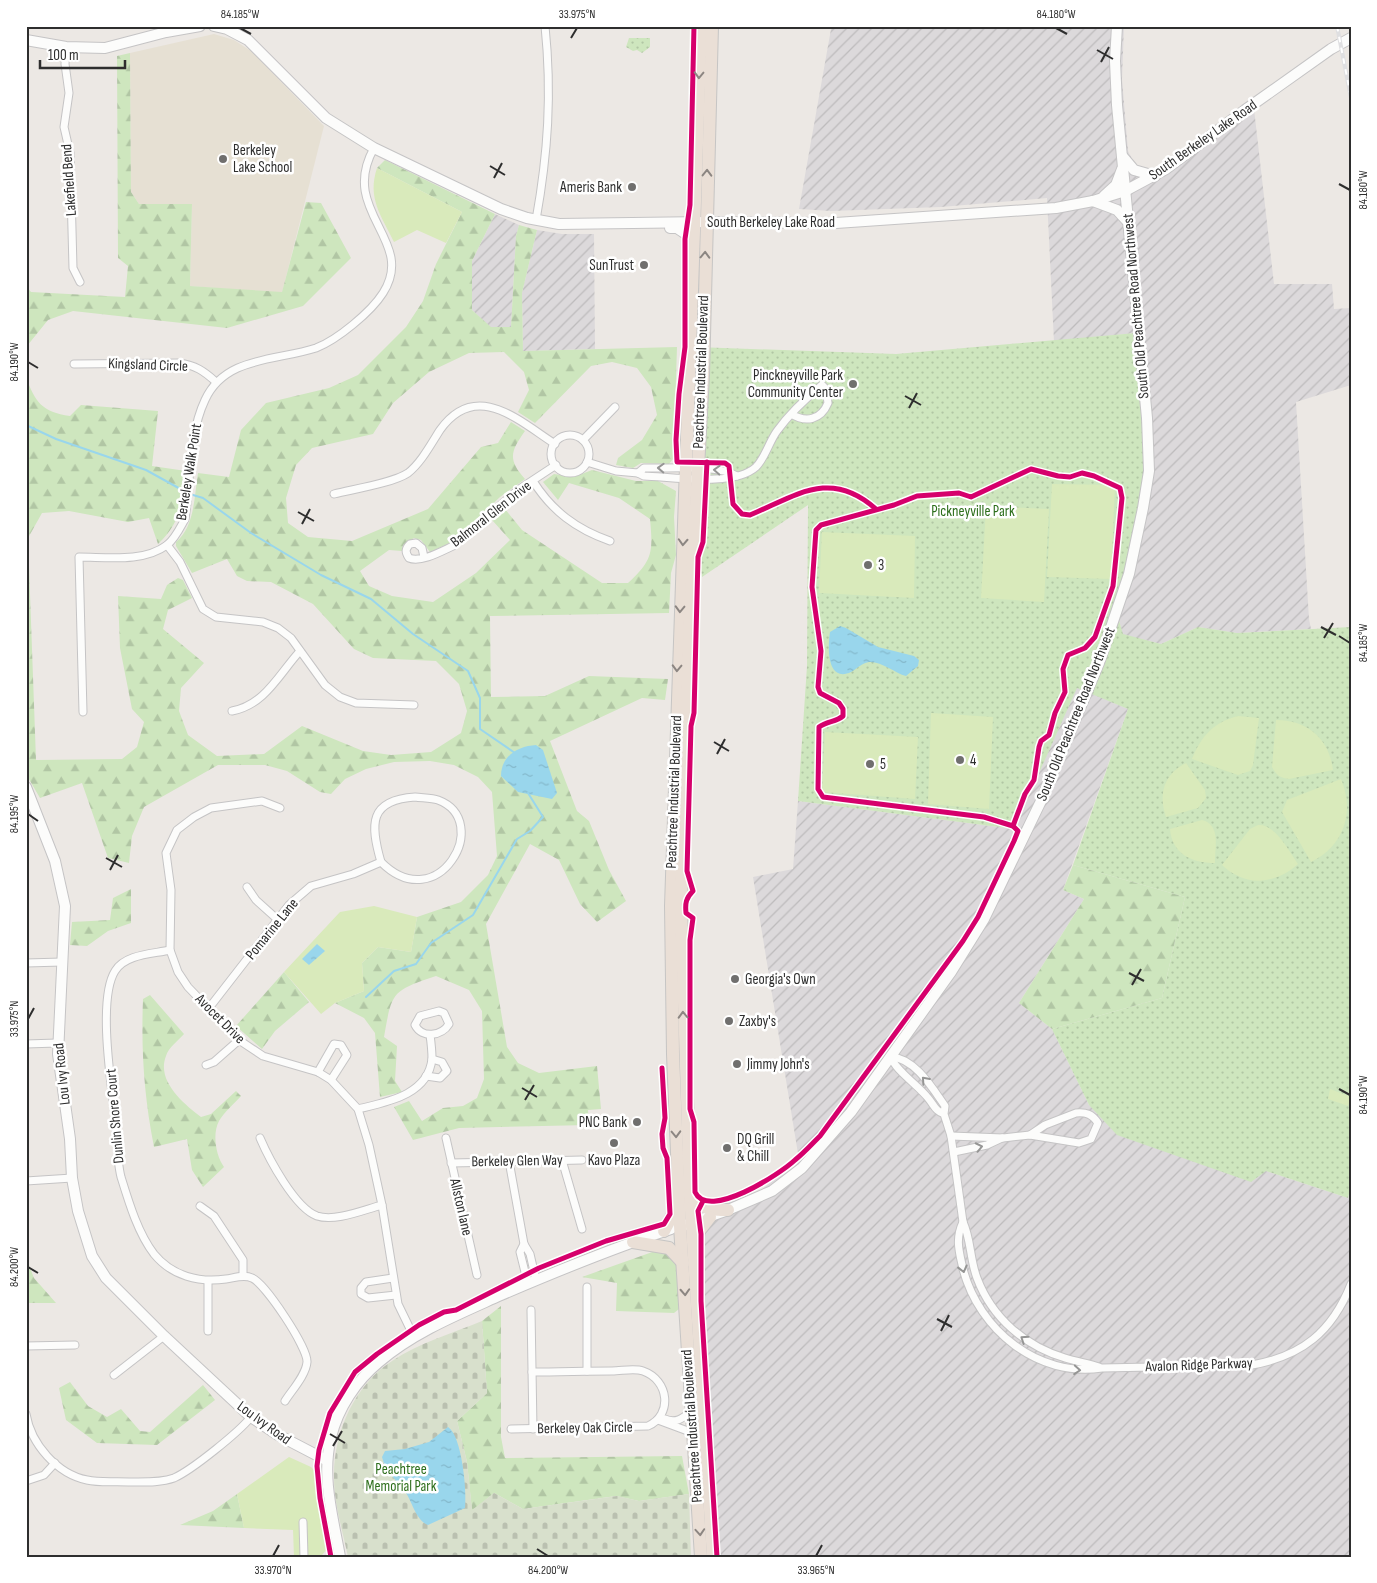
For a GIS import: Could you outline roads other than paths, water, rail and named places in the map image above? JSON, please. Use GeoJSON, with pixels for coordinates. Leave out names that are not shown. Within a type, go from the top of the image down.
{"type":"FeatureCollection","features":[{"type":"Feature","properties":{"kind":"highway","name":"Peachtree Industrial Boulevard"},"geometry":{"type":"LineString","coordinates":[[691,473],[703,375],[700,222],[701,26]]}},
{"type":"Feature","properties":{"kind":"highway","name":"Peachtree Industrial Boulevard"},"geometry":{"type":"LineString","coordinates":[[712,26],[700,222],[693,260],[691,473],[681,905],[685,1225],[713,1557]]}},
{"type":"Feature","properties":{"kind":"highway"},"geometry":{"type":"LineString","coordinates":[[664,1231],[684,1196],[704,1208],[728,1210]]}},
{"type":"Feature","properties":{"kind":"highway"},"geometry":{"type":"LineString","coordinates":[[633,1242],[669,1248],[688,1260],[699,1231],[710,1217]]}},
{"type":"Feature","properties":{"kind":"highway","name":"Peachtree Industrial Boulevard"},"geometry":{"type":"LineString","coordinates":[[688,1260],[693,1433],[702,1557]]}},
{"type":"Feature","properties":{"kind":"street"},"geometry":{"type":"LineString","coordinates":[[26,40],[66,47],[105,48],[166,32],[200,26]]}},
{"type":"Feature","properties":{"kind":"street","name":"South Berkeley Lake Road"},"geometry":{"type":"LineString","coordinates":[[214,26],[227,28],[259,49],[326,118],[374,148],[501,209],[536,220],[559,224],[836,223],[1056,208],[1096,200],[1125,191],[1155,176],[1351,38]]}},
{"type":"Feature","properties":{"kind":"street"},"geometry":{"type":"LineString","coordinates":[[536,220],[546,167],[549,112],[550,85],[545,26]]}},
{"type":"Feature","properties":{"kind":"street","name":"South Old Peachtree Road Northwest"},"geometry":{"type":"LineString","coordinates":[[340,1557],[326,1482],[326,1460],[331,1436],[349,1396],[362,1378],[379,1362],[414,1337],[470,1309],[633,1242],[710,1217],[764,1196],[802,1168],[834,1134],[891,1057],[975,934],[1001,888],[1075,723],[1099,663],[1129,574],[1144,508],[1149,459],[1115,61],[1117,26]]}},
{"type":"Feature","properties":{"kind":"street","name":"Lakefield Bend"},"geometry":{"type":"LineString","coordinates":[[66,47],[65,64],[69,92],[64,127],[70,153],[73,268],[80,282]]}},
{"type":"Feature","properties":{"kind":"street","name":"Berkeley Walk Point"},"geometry":{"type":"LineString","coordinates":[[167,545],[176,534],[184,519],[198,417],[205,399],[216,382],[230,372],[251,362],[316,348],[337,337],[373,306],[383,293],[390,278],[392,262],[389,246],[364,192],[363,177],[367,161],[374,148]]}},
{"type":"Feature","properties":{"kind":"street"},"geometry":{"type":"LineString","coordinates":[[1140,184],[1128,217],[1096,200],[1116,185],[1123,162],[1134,170],[1155,176]]}},
{"type":"Feature","properties":{"kind":"street"},"geometry":{"type":"LineString","coordinates":[[636,224],[682,230],[689,238],[693,260]]}},
{"type":"Feature","properties":{"kind":"street","name":"Kingsland Circle"},"geometry":{"type":"LineString","coordinates":[[74,364],[178,363],[193,365],[216,382]]}},
{"type":"Feature","properties":{"kind":"street"},"geometry":{"type":"LineString","coordinates":[[587,462],[616,471],[638,473],[644,468],[691,473],[729,471],[736,476],[750,471],[759,464],[776,432],[791,414],[822,385],[826,389],[828,403],[820,415],[808,420],[791,414]]}},
{"type":"Feature","properties":{"kind":"street"},"geometry":{"type":"LineString","coordinates":[[334,494],[398,478],[409,472],[445,424],[456,413],[473,406],[491,406],[504,411],[555,444]]}},
{"type":"Feature","properties":{"kind":"street"},"geometry":{"type":"LineString","coordinates":[[584,440],[615,407]]}},
{"type":"Feature","properties":{"kind":"street"},"geometry":{"type":"LineString","coordinates":[[570,435],[584,440],[589,452],[587,462],[580,470],[572,472],[562,470],[556,465],[552,457],[555,444],[563,437],[570,435]]}},
{"type":"Feature","properties":{"kind":"street","name":"Balmoral Glen Drive"},"geometry":{"type":"LineString","coordinates":[[424,557],[454,546],[497,507],[556,465]]}},
{"type":"Feature","properties":{"kind":"street"},"geometry":{"type":"LineString","coordinates":[[533,480],[556,512],[572,523],[610,541]]}},
{"type":"Feature","properties":{"kind":"street"},"geometry":{"type":"LineString","coordinates":[[82,712],[79,557],[141,556],[167,545],[180,562],[203,609],[216,617],[263,622],[278,628],[291,638],[325,685],[340,697],[356,703],[414,705]]}},
{"type":"Feature","properties":{"kind":"street"},"geometry":{"type":"LineString","coordinates":[[232,711],[243,709],[261,698],[300,651]]}},
{"type":"Feature","properties":{"kind":"street","name":"Lou Ivy Road"},"geometry":{"type":"LineString","coordinates":[[26,787],[43,827],[61,884],[65,906],[57,1042],[70,1139],[72,1178],[78,1211],[92,1256],[106,1278],[164,1336],[251,1417],[278,1435],[326,1460]]}},
{"type":"Feature","properties":{"kind":"street"},"geometry":{"type":"LineString","coordinates":[[415,797],[438,800],[453,811],[460,828],[460,844],[454,859],[442,871],[426,879],[411,880],[390,871],[381,862],[374,827],[377,814],[384,805],[394,799],[415,797]]}},
{"type":"Feature","properties":{"kind":"street","name":"Avocet Drive"},"geometry":{"type":"LineString","coordinates":[[280,808],[262,801],[211,808],[194,817],[177,830],[166,853],[170,890],[170,950],[183,980],[239,1040],[262,1056],[318,1072],[331,1080],[358,1108],[369,1145],[382,1205],[398,1304],[414,1337]]}},
{"type":"Feature","properties":{"kind":"street","name":"Pomarine Lane"},"geometry":{"type":"LineString","coordinates":[[209,1008],[277,919],[289,905],[311,886],[353,874],[381,862]]}},
{"type":"Feature","properties":{"kind":"street"},"geometry":{"type":"LineString","coordinates":[[247,887],[256,900],[277,919]]}},
{"type":"Feature","properties":{"kind":"street","name":"Dunlin Shore Court"},"geometry":{"type":"LineString","coordinates":[[170,950],[127,960],[115,971],[109,985],[107,1029],[121,1176],[138,1226],[154,1254],[172,1268],[192,1278],[208,1281]]}},
{"type":"Feature","properties":{"kind":"street"},"geometry":{"type":"LineString","coordinates":[[26,963],[62,962]]}},
{"type":"Feature","properties":{"kind":"street"},"geometry":{"type":"LineString","coordinates":[[439,1012],[444,1013],[448,1019],[448,1027],[430,1035],[422,1034],[418,1030],[417,1020],[420,1016],[439,1012]]}},
{"type":"Feature","properties":{"kind":"street"},"geometry":{"type":"LineString","coordinates":[[358,1108],[389,1101],[409,1093],[426,1076],[432,1059],[430,1035]]}},
{"type":"Feature","properties":{"kind":"street"},"geometry":{"type":"LineString","coordinates":[[206,1065],[214,1062],[239,1040]]}},
{"type":"Feature","properties":{"kind":"street"},"geometry":{"type":"LineString","coordinates":[[26,1044],[57,1042]]}},
{"type":"Feature","properties":{"kind":"street"},"geometry":{"type":"LineString","coordinates":[[318,1072],[334,1044],[342,1044],[346,1049],[347,1055],[331,1080]]}},
{"type":"Feature","properties":{"kind":"street","name":"Avalon Ridge Parkway"},"geometry":{"type":"LineString","coordinates":[[891,1057],[893,1064],[908,1076],[928,1098],[937,1112],[944,1114],[952,1136],[963,1222],[967,1231],[976,1278],[1000,1317],[1019,1336],[1032,1345],[1064,1358],[1102,1368]]}},
{"type":"Feature","properties":{"kind":"street"},"geometry":{"type":"LineString","coordinates":[[426,1076],[440,1078],[447,1071],[442,1062],[432,1059]]}},
{"type":"Feature","properties":{"kind":"street"},"geometry":{"type":"LineString","coordinates":[[952,1136],[1003,1138],[1030,1135],[1084,1142],[1095,1134],[1098,1123],[1094,1117],[1087,1113],[1076,1113],[1045,1125],[1030,1135]]}},
{"type":"Feature","properties":{"kind":"street"},"geometry":{"type":"LineString","coordinates":[[260,1138],[284,1181],[305,1210],[318,1216],[330,1217],[382,1205]]}},
{"type":"Feature","properties":{"kind":"street","name":"Allston lane"},"geometry":{"type":"LineString","coordinates":[[446,1138],[477,1275]]}},
{"type":"Feature","properties":{"kind":"street"},"geometry":{"type":"LineString","coordinates":[[954,1152],[987,1145],[1003,1138]]}},
{"type":"Feature","properties":{"kind":"street"},"geometry":{"type":"LineString","coordinates":[[562,1160],[582,1229]]}},
{"type":"Feature","properties":{"kind":"street","name":"Berkeley Glen Way"},"geometry":{"type":"LineString","coordinates":[[451,1163],[582,1160]]}},
{"type":"Feature","properties":{"kind":"street"},"geometry":{"type":"LineString","coordinates":[[509,1161],[524,1244],[530,1256],[532,1282]]}},
{"type":"Feature","properties":{"kind":"street"},"geometry":{"type":"LineString","coordinates":[[26,1181],[72,1178]]}},
{"type":"Feature","properties":{"kind":"street"},"geometry":{"type":"LineString","coordinates":[[200,1206],[214,1216],[243,1260],[243,1276]]}},
{"type":"Feature","properties":{"kind":"street","name":"Avalon Ridge Parkway"},"geometry":{"type":"LineString","coordinates":[[963,1222],[957,1235],[966,1279],[975,1300],[1001,1334],[1016,1347],[1043,1362],[1061,1368],[1083,1371],[1102,1368],[1252,1365],[1273,1361],[1306,1346],[1320,1334],[1333,1320],[1351,1284]]}},
{"type":"Feature","properties":{"kind":"street"},"geometry":{"type":"LineString","coordinates":[[524,1244],[520,1252],[521,1259],[532,1282]]}},
{"type":"Feature","properties":{"kind":"street"},"geometry":{"type":"LineString","coordinates":[[521,1259],[530,1256]]}},
{"type":"Feature","properties":{"kind":"street"},"geometry":{"type":"LineString","coordinates":[[208,1331],[208,1281],[243,1276],[252,1278],[257,1282],[299,1339],[306,1352],[305,1370],[285,1401]]}},
{"type":"Feature","properties":{"kind":"street"},"geometry":{"type":"LineString","coordinates":[[394,1278],[366,1282],[361,1288],[361,1294],[363,1297],[386,1296],[396,1291]]}},
{"type":"Feature","properties":{"kind":"street"},"geometry":{"type":"LineString","coordinates":[[587,1286],[587,1371]]}},
{"type":"Feature","properties":{"kind":"street"},"geometry":{"type":"LineString","coordinates":[[531,1310],[533,1429]]}},
{"type":"Feature","properties":{"kind":"street"},"geometry":{"type":"LineString","coordinates":[[114,1375],[164,1336]]}},
{"type":"Feature","properties":{"kind":"street"},"geometry":{"type":"LineString","coordinates":[[26,1346],[75,1344]]}},
{"type":"Feature","properties":{"kind":"street"},"geometry":{"type":"LineString","coordinates":[[532,1372],[641,1370],[659,1383],[665,1393],[665,1407],[659,1418],[693,1433]]}},
{"type":"Feature","properties":{"kind":"street"},"geometry":{"type":"LineString","coordinates":[[676,1424],[692,1411]]}},
{"type":"Feature","properties":{"kind":"street"},"geometry":{"type":"LineString","coordinates":[[26,1414],[28,1427],[34,1440],[68,1474],[90,1481],[162,1481],[175,1478],[229,1439],[251,1417]]}},
{"type":"Feature","properties":{"kind":"street","name":"Berkeley Oak Circle"},"geometry":{"type":"LineString","coordinates":[[511,1429],[648,1426],[659,1418]]}},
{"type":"Feature","properties":{"kind":"street"},"geometry":{"type":"LineString","coordinates":[[26,1482],[44,1475],[56,1463]]}},
{"type":"Feature","properties":{"kind":"street"},"geometry":{"type":"LineString","coordinates":[[303,1522],[304,1557]]}},
{"type":"Feature","properties":{"kind":"water"},"geometry":{"type":"Polygon","coordinates":[[[840,626],[878,647],[914,656],[919,660],[918,666],[906,676],[874,662],[863,664],[849,673],[841,674],[836,672],[830,660],[829,638],[830,632],[840,626]]]}},
{"type":"Feature","properties":{"kind":"water"},"geometry":{"type":"Polygon","coordinates":[[[536,745],[543,750],[557,793],[552,799],[518,792],[501,776],[504,763],[512,753],[523,747],[536,745]]]}},
{"type":"Feature","properties":{"kind":"water"},"geometry":{"type":"Polygon","coordinates":[[[317,944],[325,951],[309,965],[302,959],[317,944]]]}},
{"type":"Feature","properties":{"kind":"water"},"geometry":{"type":"Polygon","coordinates":[[[448,1427],[453,1432],[457,1441],[463,1464],[465,1508],[428,1525],[420,1519],[406,1493],[386,1467],[382,1457],[385,1451],[405,1449],[429,1442],[448,1427]]]}},
{"type":"Feature","properties":{"kind":"waterway"},"geometry":{"type":"LineString","coordinates":[[26,425],[56,439],[146,470],[184,491]]}},
{"type":"Feature","properties":{"kind":"waterway"},"geometry":{"type":"LineString","coordinates":[[193,495],[203,498],[251,533],[321,575],[371,599],[413,634],[468,671],[480,698],[480,729],[515,753]]}},
{"type":"Feature","properties":{"kind":"waterway"},"geometry":{"type":"LineString","coordinates":[[366,997],[394,971],[416,964],[431,943],[473,915],[517,839],[530,831],[543,817],[528,793]]}},
{"type":"Feature","properties":{"kind":"railway"},"geometry":{"type":"LineString","coordinates":[[1337,26],[1351,98]]}},
{"type":"Feature","properties":{"kind":"place","name":"Berkeley Lake School"},"geometry":{"type":"Point","coordinates":[223,159]}},
{"type":"Feature","properties":{"kind":"place","name":"Ameris Bank"},"geometry":{"type":"Point","coordinates":[632,187]}},
{"type":"Feature","properties":{"kind":"place","name":"SunTrust"},"geometry":{"type":"Point","coordinates":[644,265]}},
{"type":"Feature","properties":{"kind":"place","name":"Pinckneyville Park Community Center"},"geometry":{"type":"Point","coordinates":[853,384]}},
{"type":"Feature","properties":{"kind":"place","name":"3"},"geometry":{"type":"Point","coordinates":[868,565]}},
{"type":"Feature","properties":{"kind":"place","name":"4"},"geometry":{"type":"Point","coordinates":[960,760]}},
{"type":"Feature","properties":{"kind":"place","name":"5"},"geometry":{"type":"Point","coordinates":[870,764]}},
{"type":"Feature","properties":{"kind":"place","name":"Georgia's Own"},"geometry":{"type":"Point","coordinates":[735,979]}},
{"type":"Feature","properties":{"kind":"place","name":"Zaxby's"},"geometry":{"type":"Point","coordinates":[729,1021]}},
{"type":"Feature","properties":{"kind":"place","name":"Jimmy John's"},"geometry":{"type":"Point","coordinates":[737,1064]}},
{"type":"Feature","properties":{"kind":"place","name":"PNC Bank"},"geometry":{"type":"Point","coordinates":[637,1122]}},
{"type":"Feature","properties":{"kind":"place","name":"Kavo Plaza"},"geometry":{"type":"Point","coordinates":[614,1143]}},
{"type":"Feature","properties":{"kind":"place","name":"DQ Grill & Chill"},"geometry":{"type":"Point","coordinates":[727,1148]}},
{"type":"Feature","properties":{"kind":"park label","name":"Pickneyville Park"},"geometry":{"type":"Point","coordinates":[973,511]}},
{"type":"Feature","properties":{"kind":"park label","name":"Peachtree Memorial Park"},"geometry":{"type":"Point","coordinates":[401,1478]}}]}
